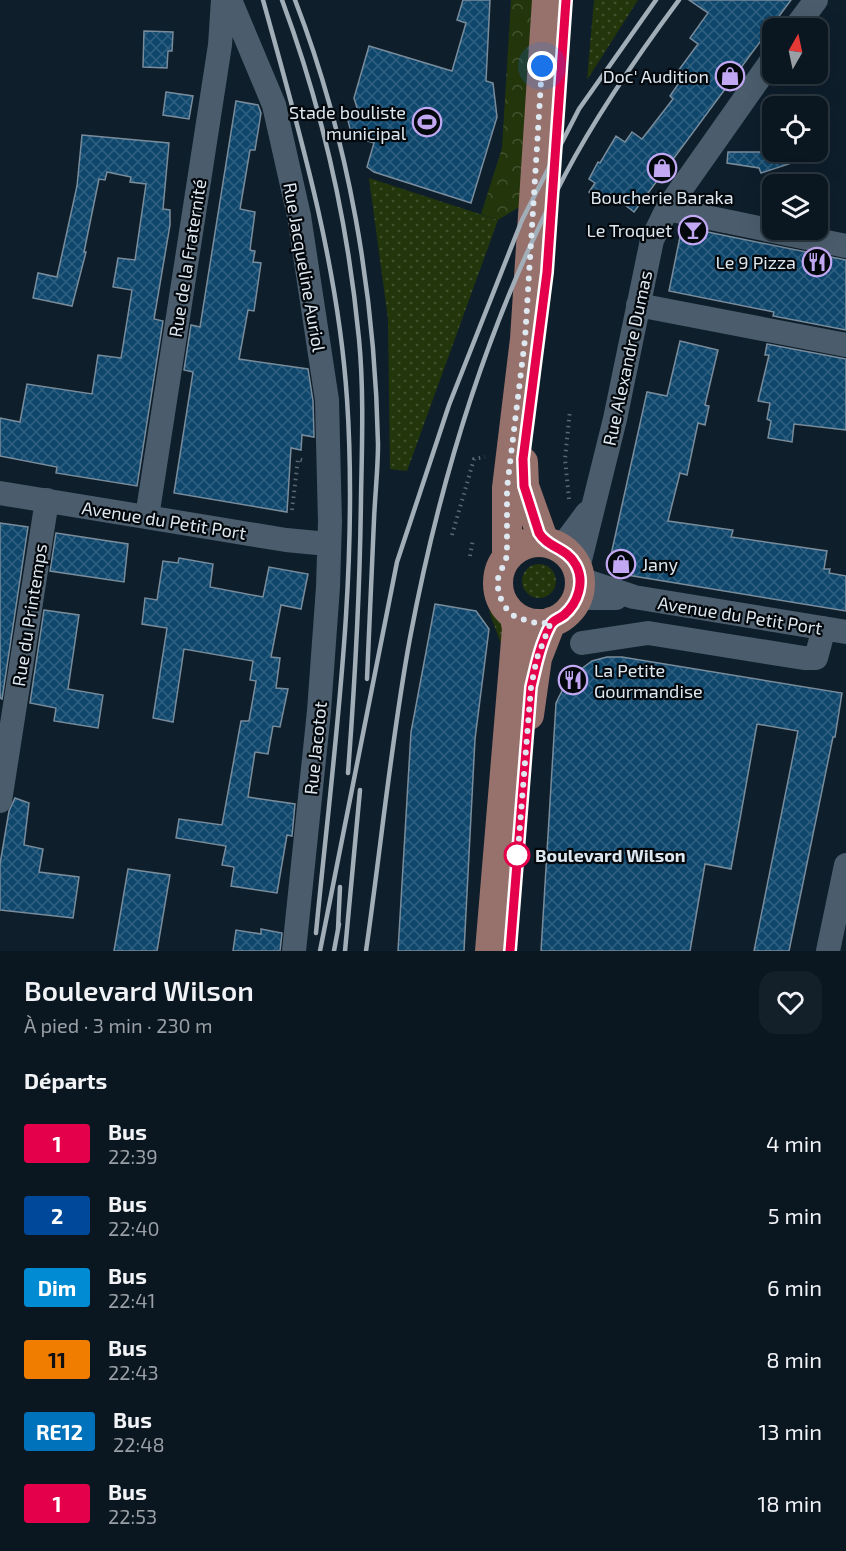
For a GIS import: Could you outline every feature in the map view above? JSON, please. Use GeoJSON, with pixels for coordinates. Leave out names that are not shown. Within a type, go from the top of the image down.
{"type":"FeatureCollection","features":[{"type":"Feature","properties":{"kind":"main road"},"geometry":{"type":"LineString","coordinates":[[490,951],[517,629],[515,617],[502,601],[497,581],[507,556],[508,480],[525,339],[547,0]]}},
{"type":"Feature","properties":{"kind":"main road"},"geometry":{"type":"LineString","coordinates":[[515,617],[539,624],[562,617],[568,567],[539,533],[522,474],[544,296],[566,0]]}},
{"type":"Feature","properties":{"kind":"main road"},"geometry":{"type":"LineString","coordinates":[[507,556],[524,544],[568,567]]}},
{"type":"Feature","properties":{"kind":"main road"},"geometry":{"type":"LineString","coordinates":[[510,951],[531,687],[537,658],[551,622]]}},
{"type":"Feature","properties":{"kind":"street","name":"Rue de la Fraternité"},"geometry":{"type":"LineString","coordinates":[[147,517],[220,45],[207,0]]}},
{"type":"Feature","properties":{"kind":"street"},"geometry":{"type":"LineString","coordinates":[[220,45],[223,0]]}},
{"type":"Feature","properties":{"kind":"street","name":"Rue Jacqueline Auriol"},"geometry":{"type":"LineString","coordinates":[[230,0],[274,105],[299,216],[327,400],[328,544]]}},
{"type":"Feature","properties":{"kind":"street"},"geometry":{"type":"LineString","coordinates":[[802,18],[816,0]]}},
{"type":"Feature","properties":{"kind":"street","name":"Rue Alexandre Dumas"},"geometry":{"type":"LineString","coordinates":[[568,567],[594,501],[615,419],[652,240],[665,213],[762,74]]}},
{"type":"Feature","properties":{"kind":"street"},"geometry":{"type":"LineString","coordinates":[[665,213],[846,246]]}},
{"type":"Feature","properties":{"kind":"street"},"geometry":{"type":"LineString","coordinates":[[638,305],[846,345]]}},
{"type":"Feature","properties":{"kind":"street","name":"Avenue du Petit Port"},"geometry":{"type":"LineString","coordinates":[[0,493],[286,540],[328,544]]}},
{"type":"Feature","properties":{"kind":"street","name":"Rue du Printemps"},"geometry":{"type":"LineString","coordinates":[[0,801],[47,500]]}},
{"type":"Feature","properties":{"kind":"street","name":"Rue Jacotot"},"geometry":{"type":"LineString","coordinates":[[294,951],[319,711],[328,544]]}},
{"type":"Feature","properties":{"kind":"street","name":"Avenue du Petit Port"},"geometry":{"type":"LineString","coordinates":[[568,567],[644,599],[835,630]]}},
{"type":"Feature","properties":{"kind":"street"},"geometry":{"type":"LineString","coordinates":[[644,599],[648,633]]}},
{"type":"Feature","properties":{"kind":"street"},"geometry":{"type":"LineString","coordinates":[[582,643],[648,633],[816,658],[835,630]]}},
{"type":"Feature","properties":{"kind":"street"},"geometry":{"type":"LineString","coordinates":[[828,951],[846,865]]}},
{"type":"Feature","properties":{"kind":"path"},"geometry":{"type":"LineString","coordinates":[[565,459],[570,410]]}},
{"type":"Feature","properties":{"kind":"path"},"geometry":{"type":"LineString","coordinates":[[452,535],[474,459],[487,456]]}},
{"type":"Feature","properties":{"kind":"path"},"geometry":{"type":"LineString","coordinates":[[292,510],[298,459],[305,460],[304,472]]}},
{"type":"Feature","properties":{"kind":"path"},"geometry":{"type":"LineString","coordinates":[[470,556],[473,539]]}},
{"type":"Feature","properties":{"kind":"green space"},"geometry":{"type":"Polygon","coordinates":[[[511,0],[536,0],[521,206],[498,220],[481,214],[502,148],[511,0]]]}},
{"type":"Feature","properties":{"kind":"green space"},"geometry":{"type":"Polygon","coordinates":[[[594,0],[638,0],[587,80],[594,0]]]}},
{"type":"Feature","properties":{"kind":"green space"},"geometry":{"type":"Polygon","coordinates":[[[369,178],[498,220],[407,471],[390,469],[388,319],[369,178]]]}},
{"type":"Feature","properties":{"kind":"green space"},"geometry":{"type":"Polygon","coordinates":[[[539,564],[551,569],[556,581],[551,593],[539,598],[527,593],[522,581],[527,569],[539,564]]]}},
{"type":"Feature","properties":{"kind":"green space"},"geometry":{"type":"Polygon","coordinates":[[[497,610],[509,633],[501,644],[489,611],[497,610]]]}},
{"type":"Feature","properties":{"kind":"building"},"geometry":{"type":"Polygon","coordinates":[[[463,0],[490,0],[486,81],[493,83],[497,117],[471,203],[374,172],[367,167],[374,143],[352,136],[347,117],[358,111],[354,98],[369,46],[452,71],[466,23],[457,20],[463,0]]]}},
{"type":"Feature","properties":{"kind":"building"},"geometry":{"type":"Polygon","coordinates":[[[689,0],[791,0],[778,18],[762,18],[762,39],[634,212],[611,194],[604,203],[589,192],[595,183],[589,179],[598,162],[600,163],[616,136],[625,142],[632,132],[642,139],[673,99],[670,96],[679,83],[673,78],[698,44],[690,38],[708,13],[689,0]]]}},
{"type":"Feature","properties":{"kind":"building"},"geometry":{"type":"Polygon","coordinates":[[[144,31],[173,32],[172,51],[168,51],[167,68],[143,67],[144,31]]]}},
{"type":"Feature","properties":{"kind":"building"},"geometry":{"type":"Polygon","coordinates":[[[166,92],[193,96],[189,119],[163,115],[166,92]]]}},
{"type":"Feature","properties":{"kind":"building"},"geometry":{"type":"Polygon","coordinates":[[[236,101],[258,105],[261,113],[255,150],[250,150],[240,209],[255,212],[250,250],[255,251],[253,262],[261,263],[254,311],[248,310],[239,359],[308,369],[313,401],[314,437],[302,435],[301,450],[291,448],[287,512],[174,493],[193,372],[184,370],[191,325],[200,327],[236,101]]]}},
{"type":"Feature","properties":{"kind":"building"},"geometry":{"type":"Polygon","coordinates":[[[82,135],[169,143],[163,209],[170,210],[170,225],[154,319],[163,321],[137,486],[56,473],[57,467],[0,456],[0,418],[20,422],[27,384],[92,394],[98,355],[121,358],[132,290],[113,287],[118,258],[135,260],[146,184],[130,182],[131,177],[107,172],[105,180],[99,179],[84,252],[86,252],[72,306],[33,298],[38,273],[57,277],[77,186],[82,135]]]}},
{"type":"Feature","properties":{"kind":"building"},"geometry":{"type":"Polygon","coordinates":[[[728,152],[762,152],[762,162],[795,162],[761,173],[759,168],[727,163],[728,152]]]}},
{"type":"Feature","properties":{"kind":"building"},"geometry":{"type":"Polygon","coordinates":[[[688,228],[846,260],[846,330],[773,316],[774,312],[669,291],[681,232],[688,228]]]}},
{"type":"Feature","properties":{"kind":"building"},"geometry":{"type":"Polygon","coordinates":[[[680,341],[718,350],[705,405],[709,406],[705,425],[698,423],[687,475],[680,473],[668,521],[733,530],[731,537],[827,551],[824,569],[830,569],[829,573],[846,576],[846,611],[621,574],[611,555],[647,392],[667,396],[680,341]]]}},
{"type":"Feature","properties":{"kind":"building"},"geometry":{"type":"Polygon","coordinates":[[[767,344],[846,359],[846,430],[794,424],[792,442],[768,438],[771,421],[767,419],[770,403],[758,401],[769,355],[765,355],[767,344]]]}},
{"type":"Feature","properties":{"kind":"building"},"geometry":{"type":"Polygon","coordinates":[[[0,523],[28,527],[2,699],[0,698],[0,523]]]}},
{"type":"Feature","properties":{"kind":"building"},"geometry":{"type":"Polygon","coordinates":[[[56,533],[128,544],[124,582],[50,571],[56,533]]]}},
{"type":"Feature","properties":{"kind":"building"},"geometry":{"type":"Polygon","coordinates":[[[179,558],[213,564],[210,587],[263,597],[269,567],[308,574],[301,609],[281,605],[271,657],[280,658],[276,688],[288,689],[280,727],[273,726],[268,754],[255,752],[248,797],[295,804],[292,836],[287,835],[277,893],[231,886],[234,867],[222,865],[226,846],[176,838],[179,819],[222,825],[241,721],[249,721],[256,681],[250,680],[253,661],[184,649],[173,722],[153,718],[167,628],[142,624],[145,598],[157,600],[163,561],[178,563],[179,558]]]}},
{"type":"Feature","properties":{"kind":"building"},"geometry":{"type":"Polygon","coordinates":[[[435,604],[476,611],[489,629],[475,739],[464,951],[398,951],[411,732],[435,604]]]}},
{"type":"Feature","properties":{"kind":"building"},"geometry":{"type":"Polygon","coordinates":[[[44,610],[79,615],[68,689],[103,695],[98,728],[54,721],[56,708],[30,703],[44,610]]]}},
{"type":"Feature","properties":{"kind":"building"},"geometry":{"type":"Polygon","coordinates":[[[607,657],[622,657],[842,693],[835,737],[833,737],[789,951],[754,951],[798,731],[757,724],[731,869],[705,864],[690,951],[541,951],[556,703],[563,689],[576,673],[592,661],[607,657]]]}},
{"type":"Feature","properties":{"kind":"building"},"geometry":{"type":"Polygon","coordinates":[[[15,798],[29,803],[24,845],[43,849],[39,872],[79,877],[73,918],[0,910],[0,864],[9,811],[15,798]]]}},
{"type":"Feature","properties":{"kind":"building"},"geometry":{"type":"Polygon","coordinates":[[[128,869],[170,875],[157,951],[114,951],[128,869]]]}},
{"type":"Feature","properties":{"kind":"building"},"geometry":{"type":"Polygon","coordinates":[[[261,929],[282,933],[280,951],[233,951],[236,930],[261,934],[261,929]]]}},
{"type":"Feature","properties":{"kind":"railway"},"geometry":{"type":"LineString","coordinates":[[263,0],[303,148],[326,247],[342,348],[347,399],[350,466],[347,600],[316,933]]}},
{"type":"Feature","properties":{"kind":"railway"},"geometry":{"type":"LineString","coordinates":[[282,0],[309,82],[331,167],[348,253],[359,339],[362,378],[360,532],[357,635],[348,773]]}},
{"type":"Feature","properties":{"kind":"railway"},"geometry":{"type":"LineString","coordinates":[[295,0],[314,53],[344,162],[356,218],[371,331],[378,444],[367,679]]}},
{"type":"Feature","properties":{"kind":"railway"},"geometry":{"type":"LineString","coordinates":[[320,951],[397,562],[449,405],[522,220],[579,109],[656,0]]}},
{"type":"Feature","properties":{"kind":"railway"},"geometry":{"type":"LineString","coordinates":[[366,951],[410,638],[436,519],[470,400],[513,285],[565,175],[619,85],[679,0]]}},
{"type":"Feature","properties":{"kind":"railway"},"geometry":{"type":"LineString","coordinates":[[345,951],[360,790]]}},
{"type":"Feature","properties":{"kind":"railway"},"geometry":{"type":"LineString","coordinates":[[338,929],[340,887]]}},
{"type":"Feature","properties":{"kind":"railway"},"geometry":{"type":"LineString","coordinates":[[334,951],[339,924]]}},
{"type":"Feature","properties":{"kind":"bus line","name":"1"},"geometry":{"type":"LineString","coordinates":[[510,951],[531,687],[537,658],[551,622],[562,617],[571,608],[580,588],[578,568],[571,557],[556,545],[544,542],[539,533],[522,474],[553,211],[566,0]]}},
{"type":"Feature","properties":{"kind":"place","name":"Doc' Audition"},"geometry":{"type":"Point","coordinates":[730,76]}},
{"type":"Feature","properties":{"kind":"place","name":"Stade bouliste municipal"},"geometry":{"type":"Point","coordinates":[427,122]}},
{"type":"Feature","properties":{"kind":"place","name":"Boucherie Baraka"},"geometry":{"type":"Point","coordinates":[662,168]}},
{"type":"Feature","properties":{"kind":"place","name":"Le Troquet"},"geometry":{"type":"Point","coordinates":[693,230]}},
{"type":"Feature","properties":{"kind":"place","name":"Le 9 Pizza"},"geometry":{"type":"Point","coordinates":[817,262]}},
{"type":"Feature","properties":{"kind":"place","name":"Jany"},"geometry":{"type":"Point","coordinates":[621,564]}},
{"type":"Feature","properties":{"kind":"place","name":"La Petite Gourmandise"},"geometry":{"type":"Point","coordinates":[573,680]}},
{"type":"Feature","properties":{"kind":"place","name":"Boulevard Wilson"},"geometry":{"type":"Point","coordinates":[517,855]}},
{"type":"Feature","properties":{"kind":"route"},"geometry":{"type":"LineString","coordinates":[[517,855],[517,863],[531,687],[537,658],[551,622],[539,624],[515,617],[505,607],[499,595],[497,581],[500,568],[507,556],[508,473],[525,339],[542,66]]}}]}
